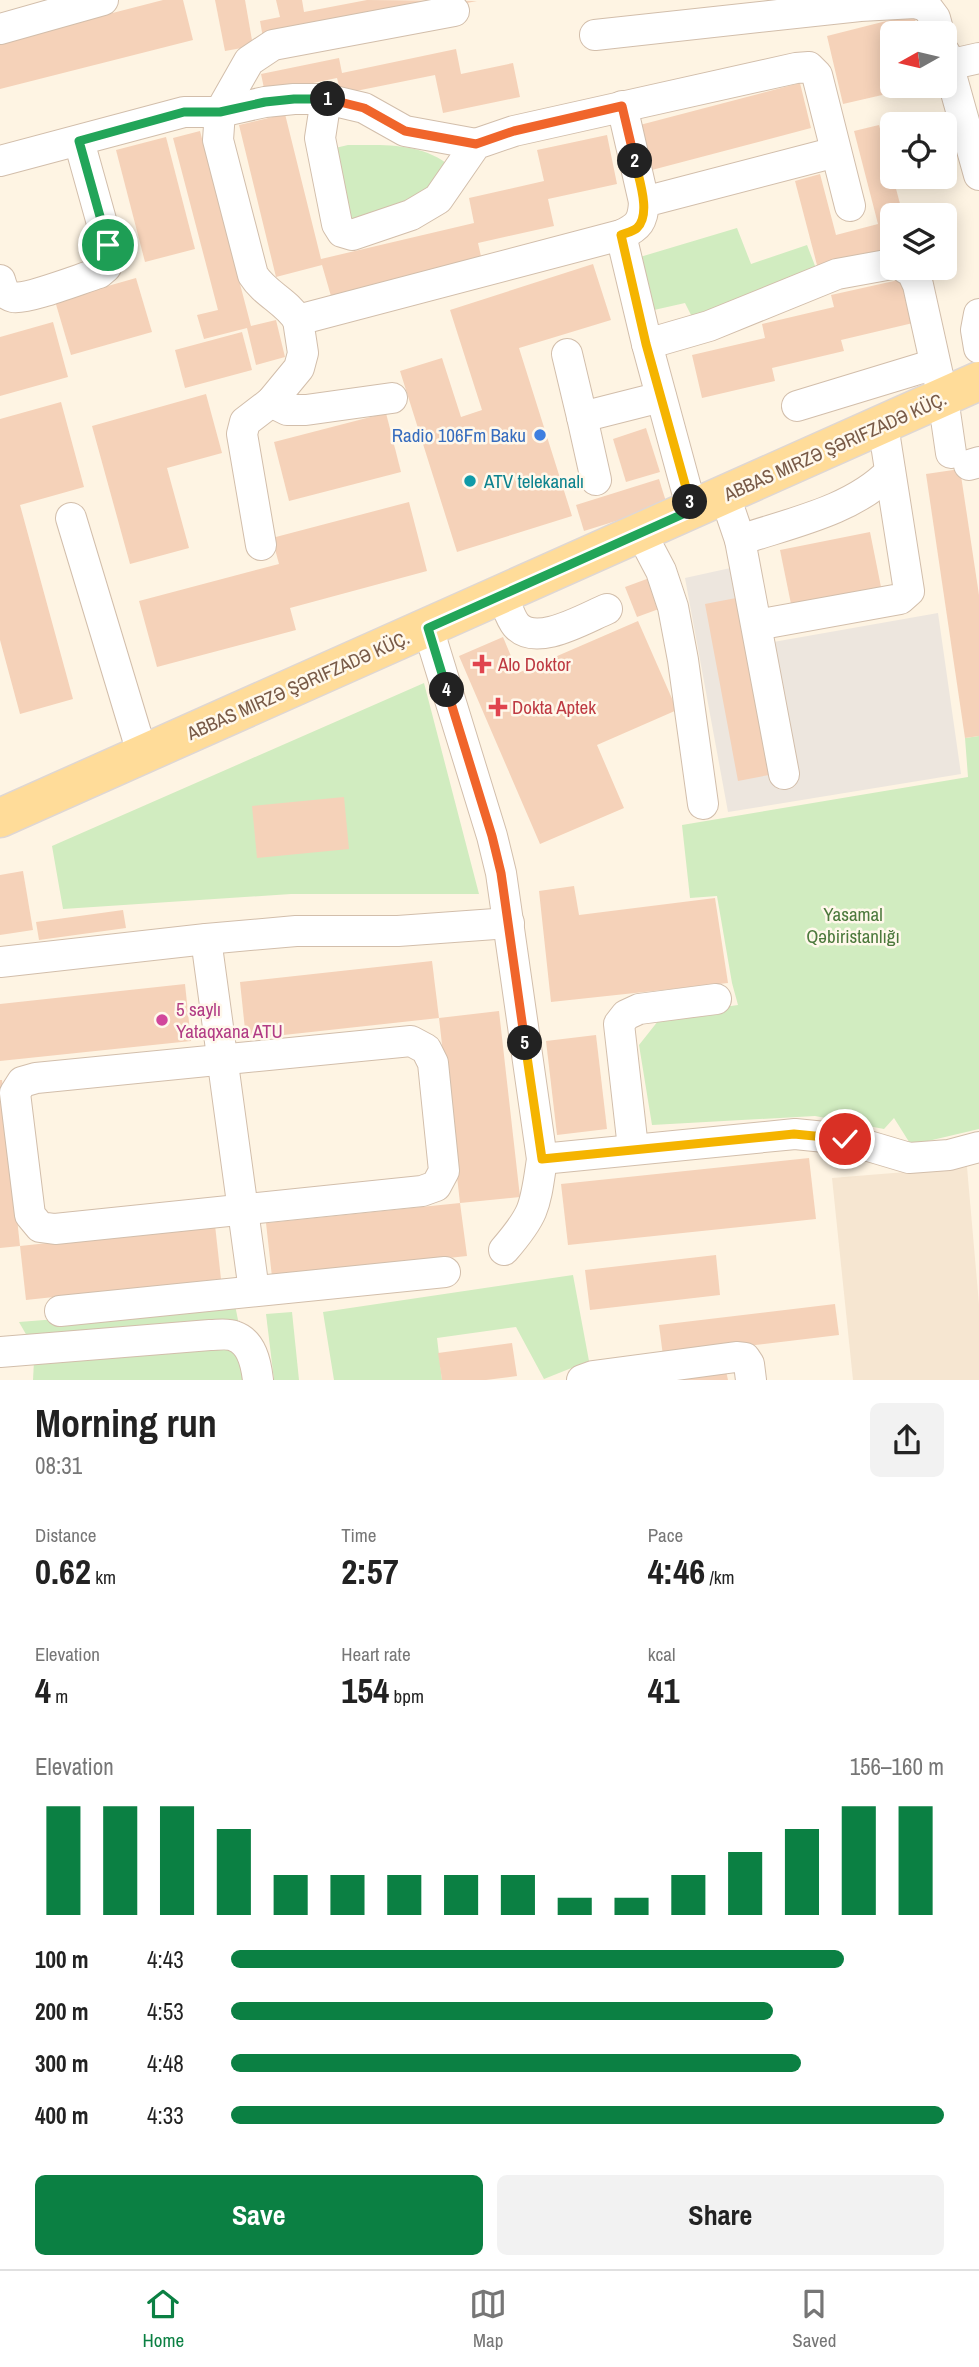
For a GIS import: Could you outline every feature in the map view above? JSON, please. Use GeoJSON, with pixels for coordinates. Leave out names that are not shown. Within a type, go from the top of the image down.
{"type":"FeatureCollection","features":[{"type":"Feature","properties":{"kind":"main road","name":"ABBAS MIRZƏ ŞƏRIFZADƏ KÜÇ."},"geometry":{"type":"LineString","coordinates":[[2,808],[142,753],[883,425],[939,381],[979,381]]}},
{"type":"Feature","properties":{"kind":"lane"},"geometry":{"type":"LineString","coordinates":[[0,29],[103,0]]}},
{"type":"Feature","properties":{"kind":"lane"},"geometry":{"type":"LineString","coordinates":[[595,35],[859,6],[915,3],[926,6],[936,21]]}},
{"type":"Feature","properties":{"kind":"lane"},"geometry":{"type":"LineString","coordinates":[[261,545],[242,434],[245,422],[271,402],[299,368],[303,353],[298,320],[292,310],[260,286],[253,275],[218,140],[220,112],[249,61],[273,45],[454,11]]}},
{"type":"Feature","properties":{"kind":"lane"},"geometry":{"type":"LineString","coordinates":[[957,59],[979,58]]}},
{"type":"Feature","properties":{"kind":"lane"},"geometry":{"type":"LineString","coordinates":[[0,161],[184,112],[220,112],[265,102],[326,99],[364,108],[405,131],[476,144],[514,131],[622,106],[810,67],[817,75],[850,205]]}},
{"type":"Feature","properties":{"kind":"lane"},"geometry":{"type":"LineString","coordinates":[[957,94],[978,166]]}},
{"type":"Feature","properties":{"kind":"lane"},"geometry":{"type":"LineString","coordinates":[[326,99],[320,138],[337,223],[342,233],[352,235],[411,215],[438,199],[476,144]]}},
{"type":"Feature","properties":{"kind":"lane"},"geometry":{"type":"LineString","coordinates":[[298,320],[621,235],[637,228],[643,217],[644,202],[622,106]]}},
{"type":"Feature","properties":{"kind":"lane"},"geometry":{"type":"LineString","coordinates":[[0,280],[4,292],[12,297],[25,296],[99,273],[106,267],[108,245],[79,141]]}},
{"type":"Feature","properties":{"kind":"lane"},"geometry":{"type":"LineString","coordinates":[[644,202],[836,152]]}},
{"type":"Feature","properties":{"kind":"lane"},"geometry":{"type":"LineString","coordinates":[[621,235],[661,397],[709,503],[740,540],[784,774]]}},
{"type":"Feature","properties":{"kind":"lane"},"geometry":{"type":"LineString","coordinates":[[646,344],[709,326],[837,274],[880,266]]}},
{"type":"Feature","properties":{"kind":"lane"},"geometry":{"type":"LineString","coordinates":[[916,280],[939,381],[966,460]]}},
{"type":"Feature","properties":{"kind":"lane"},"geometry":{"type":"LineString","coordinates":[[979,314],[976,330],[979,348]]}},
{"type":"Feature","properties":{"kind":"lane"},"geometry":{"type":"LineString","coordinates":[[567,354],[596,480]]}},
{"type":"Feature","properties":{"kind":"lane"},"geometry":{"type":"LineString","coordinates":[[796,406],[939,381]]}},
{"type":"Feature","properties":{"kind":"lane"},"geometry":{"type":"LineString","coordinates":[[582,417],[661,397]]}},
{"type":"Feature","properties":{"kind":"lane"},"geometry":{"type":"LineString","coordinates":[[271,402],[287,410],[306,410],[392,398]]}},
{"type":"Feature","properties":{"kind":"lane"},"geometry":{"type":"LineString","coordinates":[[757,625],[900,599],[909,591],[883,425]]}},
{"type":"Feature","properties":{"kind":"lane"},"geometry":{"type":"LineString","coordinates":[[740,540],[859,497],[879,484],[890,472]]}},
{"type":"Feature","properties":{"kind":"lane"},"geometry":{"type":"LineString","coordinates":[[71,518],[142,753]]}},
{"type":"Feature","properties":{"kind":"lane"},"geometry":{"type":"LineString","coordinates":[[641,533],[661,571],[673,607],[703,804]]}},
{"type":"Feature","properties":{"kind":"lane"},"geometry":{"type":"LineString","coordinates":[[502,595],[516,625],[531,634],[547,634],[607,609]]}},
{"type":"Feature","properties":{"kind":"lane"},"geometry":{"type":"LineString","coordinates":[[428,628],[501,873],[542,1159],[535,1206],[525,1225],[504,1250]]}},
{"type":"Feature","properties":{"kind":"lane"},"geometry":{"type":"LineString","coordinates":[[0,962],[206,939],[296,932],[398,931],[509,923]]}},
{"type":"Feature","properties":{"kind":"lane"},"geometry":{"type":"LineString","coordinates":[[206,939],[254,1291]]}},
{"type":"Feature","properties":{"kind":"lane"},"geometry":{"type":"LineString","coordinates":[[633,1148],[619,1024],[626,1014],[639,1009],[716,999]]}},
{"type":"Feature","properties":{"kind":"lane"},"geometry":{"type":"LineString","coordinates":[[411,1041],[426,1049],[433,1063],[444,1171],[436,1186],[422,1191],[55,1229],[40,1227],[30,1215],[15,1093],[22,1082],[36,1078],[222,1059],[411,1041]]}},
{"type":"Feature","properties":{"kind":"lane"},"geometry":{"type":"LineString","coordinates":[[542,1159],[794,1134],[845,1139],[909,1158],[949,1155],[979,1147]]}},
{"type":"Feature","properties":{"kind":"lane"},"geometry":{"type":"LineString","coordinates":[[60,1311],[445,1272]]}},
{"type":"Feature","properties":{"kind":"lane"},"geometry":{"type":"LineString","coordinates":[[0,1352],[233,1335],[247,1345],[256,1362],[258,1380]]}},
{"type":"Feature","properties":{"kind":"lane"},"geometry":{"type":"LineString","coordinates":[[582,1380],[593,1376],[736,1357],[745,1358],[749,1364],[751,1380]]}},
{"type":"Feature","properties":{"kind":"shaded area"},"geometry":{"type":"Polygon","coordinates":[[[735,567],[751,646],[938,613],[961,774],[728,812],[685,578],[735,567]]]}},
{"type":"Feature","properties":{"kind":"shaded area"},"geometry":{"type":"Polygon","coordinates":[[[967,1167],[979,1304],[979,1380],[853,1380],[832,1178],[967,1167]]]}},
{"type":"Feature","properties":{"kind":"green space"},"geometry":{"type":"Polygon","coordinates":[[[348,145],[389,145],[415,149],[440,159],[451,167],[416,198],[347,221],[331,149],[348,145]]]}},
{"type":"Feature","properties":{"kind":"green space"},"geometry":{"type":"Polygon","coordinates":[[[737,228],[751,264],[807,245],[817,271],[694,321],[685,303],[654,310],[640,257],[737,228]]]}},
{"type":"Feature","properties":{"kind":"green space"},"geometry":{"type":"Polygon","coordinates":[[[424,683],[479,894],[291,894],[63,909],[52,846],[424,683]]]}},
{"type":"Feature","properties":{"kind":"green space","name":"Yasamal Qəbiristanlığı"},"geometry":{"type":"Polygon","coordinates":[[[979,736],[979,1129],[911,1145],[894,1118],[884,1129],[815,1116],[652,1125],[639,1045],[662,1016],[738,1005],[717,896],[690,898],[682,825],[968,777],[965,738],[979,736]]]}},
{"type":"Feature","properties":{"kind":"green space"},"geometry":{"type":"Polygon","coordinates":[[[573,1275],[589,1361],[544,1379],[516,1327],[437,1338],[442,1380],[334,1380],[323,1312],[573,1275]]]}},
{"type":"Feature","properties":{"kind":"green space"},"geometry":{"type":"Polygon","coordinates":[[[235,1305],[239,1325],[27,1336],[19,1322],[235,1305]]]}},
{"type":"Feature","properties":{"kind":"green space"},"geometry":{"type":"Polygon","coordinates":[[[292,1312],[299,1380],[274,1380],[266,1314],[292,1312]]]}},
{"type":"Feature","properties":{"kind":"green space"},"geometry":{"type":"Polygon","coordinates":[[[230,1348],[243,1361],[246,1380],[33,1380],[34,1361],[230,1348]]]}},
{"type":"Feature","properties":{"kind":"building"},"geometry":{"type":"Polygon","coordinates":[[[163,0],[183,0],[193,40],[0,89],[0,42],[163,0]]]}},
{"type":"Feature","properties":{"kind":"building"},"geometry":{"type":"Polygon","coordinates":[[[215,0],[245,0],[253,46],[225,51],[215,0]]]}},
{"type":"Feature","properties":{"kind":"building"},"geometry":{"type":"Polygon","coordinates":[[[276,0],[302,0],[304,12],[367,0],[477,1],[264,43],[260,21],[280,17],[276,0]]]}},
{"type":"Feature","properties":{"kind":"building"},"geometry":{"type":"Polygon","coordinates":[[[914,14],[915,21],[886,21],[914,14]]]}},
{"type":"Feature","properties":{"kind":"building"},"geometry":{"type":"Polygon","coordinates":[[[880,23],[880,96],[843,104],[827,36],[880,23]]]}},
{"type":"Feature","properties":{"kind":"building"},"geometry":{"type":"Polygon","coordinates":[[[456,49],[461,74],[513,63],[520,97],[443,113],[435,75],[341,94],[337,78],[265,93],[261,74],[339,58],[342,73],[456,49]]]}},
{"type":"Feature","properties":{"kind":"building"},"geometry":{"type":"Polygon","coordinates":[[[800,83],[811,128],[648,171],[636,126],[800,83]]]}},
{"type":"Feature","properties":{"kind":"building"},"geometry":{"type":"Polygon","coordinates":[[[285,114],[321,259],[474,223],[469,198],[544,181],[537,150],[607,135],[617,184],[548,199],[554,226],[478,243],[483,265],[333,303],[322,265],[276,277],[239,125],[285,114]]]}},
{"type":"Feature","properties":{"kind":"building"},"geometry":{"type":"Polygon","coordinates":[[[879,125],[880,189],[896,189],[900,203],[880,203],[880,252],[818,269],[795,181],[820,174],[836,235],[878,224],[854,131],[879,125]]]}},
{"type":"Feature","properties":{"kind":"building"},"geometry":{"type":"Polygon","coordinates":[[[200,131],[251,326],[276,320],[285,357],[256,365],[247,328],[204,339],[197,315],[218,310],[173,138],[200,131]]]}},
{"type":"Feature","properties":{"kind":"building"},"geometry":{"type":"Polygon","coordinates":[[[166,137],[195,249],[145,262],[116,150],[166,137]]]}},
{"type":"Feature","properties":{"kind":"building"},"geometry":{"type":"Polygon","coordinates":[[[593,264],[611,320],[519,348],[572,516],[457,552],[400,371],[442,358],[461,417],[482,410],[450,310],[593,264]]]}},
{"type":"Feature","properties":{"kind":"building"},"geometry":{"type":"Polygon","coordinates":[[[136,278],[152,332],[71,355],[55,301],[136,278]]]}},
{"type":"Feature","properties":{"kind":"building"},"geometry":{"type":"Polygon","coordinates":[[[903,280],[913,323],[841,340],[844,351],[772,368],[775,381],[702,398],[692,355],[765,338],[762,324],[834,307],[831,295],[903,280]]]}},
{"type":"Feature","properties":{"kind":"building"},"geometry":{"type":"Polygon","coordinates":[[[53,322],[68,377],[0,396],[0,337],[53,322]]]}},
{"type":"Feature","properties":{"kind":"building"},"geometry":{"type":"Polygon","coordinates":[[[242,332],[252,370],[185,388],[175,350],[242,332]]]}},
{"type":"Feature","properties":{"kind":"building"},"geometry":{"type":"Polygon","coordinates":[[[206,394],[222,453],[167,468],[189,548],[130,564],[92,426],[206,394]]]}},
{"type":"Feature","properties":{"kind":"building"},"geometry":{"type":"Polygon","coordinates":[[[61,402],[84,487],[20,505],[73,699],[20,714],[0,640],[0,419],[61,402]]]}},
{"type":"Feature","properties":{"kind":"building"},"geometry":{"type":"Polygon","coordinates":[[[386,413],[401,472],[289,501],[274,442],[386,413]]]}},
{"type":"Feature","properties":{"kind":"building"},"geometry":{"type":"Polygon","coordinates":[[[646,428],[660,472],[626,482],[613,439],[646,428]]]}},
{"type":"Feature","properties":{"kind":"building"},"geometry":{"type":"Polygon","coordinates":[[[960,469],[979,595],[979,736],[965,738],[926,474],[960,469]]]}},
{"type":"Feature","properties":{"kind":"building"},"geometry":{"type":"Polygon","coordinates":[[[659,479],[667,505],[584,531],[576,505],[659,479]]]}},
{"type":"Feature","properties":{"kind":"building"},"geometry":{"type":"Polygon","coordinates":[[[409,502],[427,571],[290,608],[296,630],[157,667],[139,601],[279,564],[272,538],[409,502]]]}},
{"type":"Feature","properties":{"kind":"building"},"geometry":{"type":"Polygon","coordinates":[[[870,532],[881,587],[791,604],[780,550],[870,532]]]}},
{"type":"Feature","properties":{"kind":"building"},"geometry":{"type":"Polygon","coordinates":[[[655,576],[667,606],[637,617],[625,587],[655,576]]]}},
{"type":"Feature","properties":{"kind":"building"},"geometry":{"type":"Polygon","coordinates":[[[736,598],[769,775],[738,781],[705,604],[736,598]]]}},
{"type":"Feature","properties":{"kind":"building"},"geometry":{"type":"Polygon","coordinates":[[[638,621],[677,710],[597,745],[624,808],[540,844],[459,656],[503,637],[518,673],[638,621]]]}},
{"type":"Feature","properties":{"kind":"building"},"geometry":{"type":"Polygon","coordinates":[[[344,797],[349,849],[257,858],[252,806],[344,797]]]}},
{"type":"Feature","properties":{"kind":"building"},"geometry":{"type":"Polygon","coordinates":[[[23,871],[33,930],[0,935],[0,875],[23,871]]]}},
{"type":"Feature","properties":{"kind":"building"},"geometry":{"type":"Polygon","coordinates":[[[574,886],[579,915],[715,898],[728,983],[551,1002],[539,891],[574,886]]]}},
{"type":"Feature","properties":{"kind":"building"},"geometry":{"type":"Polygon","coordinates":[[[123,910],[126,928],[39,940],[36,922],[123,910]]]}},
{"type":"Feature","properties":{"kind":"building"},"geometry":{"type":"Polygon","coordinates":[[[432,961],[439,1018],[246,1039],[240,982],[432,961]]]}},
{"type":"Feature","properties":{"kind":"building"},"geometry":{"type":"Polygon","coordinates":[[[185,984],[191,1041],[0,1061],[0,1004],[185,984]]]}},
{"type":"Feature","properties":{"kind":"building"},"geometry":{"type":"Polygon","coordinates":[[[499,1011],[520,1197],[460,1203],[439,1018],[499,1011]]]}},
{"type":"Feature","properties":{"kind":"building"},"geometry":{"type":"Polygon","coordinates":[[[596,1035],[607,1129],[557,1135],[546,1041],[596,1035]]]}},
{"type":"Feature","properties":{"kind":"building"},"geometry":{"type":"Polygon","coordinates":[[[0,1080],[20,1246],[0,1248],[0,1080]]]}},
{"type":"Feature","properties":{"kind":"building"},"geometry":{"type":"Polygon","coordinates":[[[809,1158],[816,1219],[568,1245],[561,1184],[809,1158]]]}},
{"type":"Feature","properties":{"kind":"building"},"geometry":{"type":"Polygon","coordinates":[[[460,1203],[467,1256],[272,1277],[266,1223],[460,1203]]]}},
{"type":"Feature","properties":{"kind":"building"},"geometry":{"type":"Polygon","coordinates":[[[215,1225],[221,1279],[26,1300],[20,1246],[215,1225]]]}},
{"type":"Feature","properties":{"kind":"building"},"geometry":{"type":"Polygon","coordinates":[[[716,1255],[720,1295],[590,1310],[585,1270],[716,1255]]]}},
{"type":"Feature","properties":{"kind":"building"},"geometry":{"type":"Polygon","coordinates":[[[835,1304],[839,1335],[663,1356],[659,1325],[835,1304]]]}},
{"type":"Feature","properties":{"kind":"building"},"geometry":{"type":"Polygon","coordinates":[[[512,1343],[517,1376],[486,1380],[442,1380],[438,1353],[512,1343]]]}},
{"type":"Feature","properties":{"kind":"building"},"geometry":{"type":"Polygon","coordinates":[[[726,1371],[728,1380],[670,1380],[726,1371]]]}},
{"type":"Feature","properties":{"kind":"place","name":"Radio 106Fm Baku"},"geometry":{"type":"Point","coordinates":[540,435]}},
{"type":"Feature","properties":{"kind":"place","name":"ATV telekanalı"},"geometry":{"type":"Point","coordinates":[470,481]}},
{"type":"Feature","properties":{"kind":"place","name":"Alo Doktor"},"geometry":{"type":"Point","coordinates":[482,664]}},
{"type":"Feature","properties":{"kind":"place","name":"Dokta Aptek"},"geometry":{"type":"Point","coordinates":[498,707]}},
{"type":"Feature","properties":{"kind":"place","name":"5 saylı Yataqxana ATU"},"geometry":{"type":"Point","coordinates":[162,1020]}},
{"type":"Feature","properties":{"kind":"route"},"geometry":{"type":"LineString","coordinates":[[108,245],[79,141],[184,112],[220,112],[265,102],[326,99],[364,108],[405,131],[476,144],[514,131],[622,106],[644,202],[643,217],[637,228],[621,235],[646,344],[692,510],[428,628],[501,873],[542,1159],[794,1134],[845,1139]]}}]}
